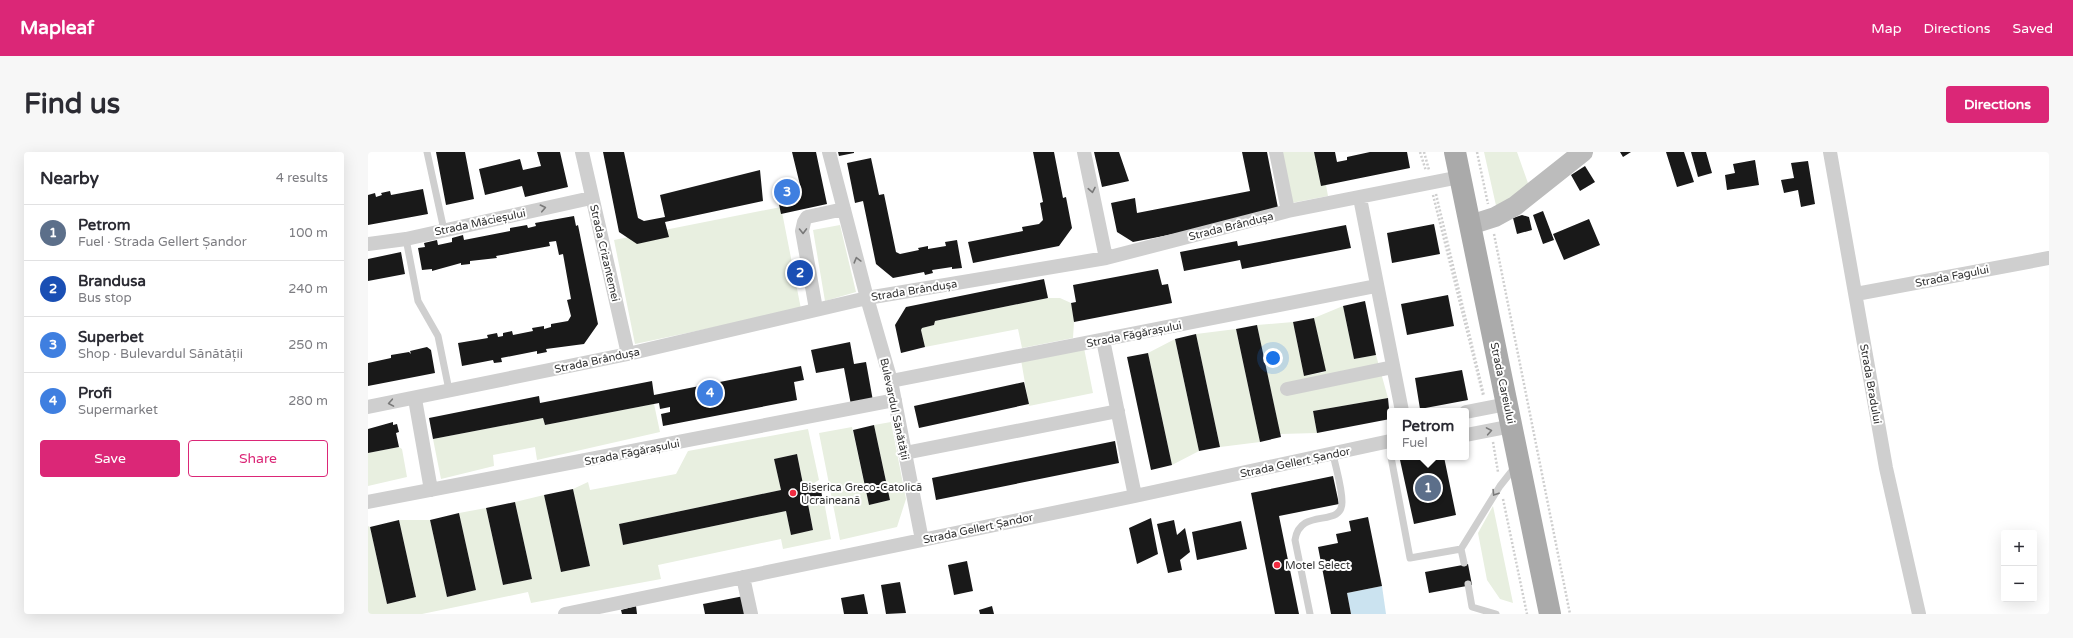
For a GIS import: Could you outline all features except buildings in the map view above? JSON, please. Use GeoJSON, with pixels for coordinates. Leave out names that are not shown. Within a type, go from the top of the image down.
{"type":"FeatureCollection","features":[{"type":"Feature","properties":{"kind":"main road","name":"Strada Careiului"},"geometry":{"type":"LineString","coordinates":[[1455,152],[1470,225],[1492,403],[1502,428],[1519,462],[1550,614]]}},
{"type":"Feature","properties":{"kind":"street","name":"Strada Crizantemei"},"geometry":{"type":"LineString","coordinates":[[582,152],[628,354]]}},
{"type":"Feature","properties":{"kind":"street","name":"Bulevardul Sănătății"},"geometry":{"type":"LineString","coordinates":[[829,152],[866,298],[891,381],[922,540]]}},
{"type":"Feature","properties":{"kind":"street"},"geometry":{"type":"LineString","coordinates":[[1084,152],[1106,258]]}},
{"type":"Feature","properties":{"kind":"street"},"geometry":{"type":"LineString","coordinates":[[1276,152],[1288,211]]}},
{"type":"Feature","properties":{"kind":"street"},"geometry":{"type":"LineString","coordinates":[[1470,225],[1491,218],[1515,206],[1583,152]]}},
{"type":"Feature","properties":{"kind":"street","name":"Strada Bradului"},"geometry":{"type":"LineString","coordinates":[[1830,152],[1886,468],[1919,614]]}},
{"type":"Feature","properties":{"kind":"street","name":"Strada Brândușa"},"geometry":{"type":"LineString","coordinates":[[368,407],[415,399],[449,390],[628,354],[866,298],[1106,258],[1288,211],[1360,198],[1460,177]]}},
{"type":"Feature","properties":{"kind":"street","name":"Strada Măcieșului"},"geometry":{"type":"LineString","coordinates":[[368,244],[406,239],[592,198]]}},
{"type":"Feature","properties":{"kind":"street"},"geometry":{"type":"LineString","coordinates":[[1360,198],[1376,286],[1401,408]]}},
{"type":"Feature","properties":{"kind":"street"},"geometry":{"type":"LineString","coordinates":[[816,309],[802,231],[804,222],[807,216],[844,209]]}},
{"type":"Feature","properties":{"kind":"street","name":"Strada Fagului"},"geometry":{"type":"LineString","coordinates":[[1856,294],[2049,258]]}},
{"type":"Feature","properties":{"kind":"street","name":"Strada Făgărașului"},"geometry":{"type":"LineString","coordinates":[[891,381],[1376,286]]}},
{"type":"Feature","properties":{"kind":"street"},"geometry":{"type":"LineString","coordinates":[[1103,340],[1135,496]]}},
{"type":"Feature","properties":{"kind":"street"},"geometry":{"type":"LineString","coordinates":[[1287,389],[1393,367]]}},
{"type":"Feature","properties":{"kind":"street"},"geometry":{"type":"LineString","coordinates":[[415,399],[430,490]]}},
{"type":"Feature","properties":{"kind":"street","name":"Strada Făgărașului"},"geometry":{"type":"LineString","coordinates":[[368,502],[895,400]]}},
{"type":"Feature","properties":{"kind":"street"},"geometry":{"type":"LineString","coordinates":[[1469,411],[1492,403]]}},
{"type":"Feature","properties":{"kind":"street"},"geometry":{"type":"LineString","coordinates":[[905,453],[1118,410]]}},
{"type":"Feature","properties":{"kind":"street"},"geometry":{"type":"LineString","coordinates":[[1469,434],[1502,428]]}},
{"type":"Feature","properties":{"kind":"street","name":"Strada Gellert Șandor"},"geometry":{"type":"LineString","coordinates":[[565,614],[1333,454],[1387,445]]}},
{"type":"Feature","properties":{"kind":"street"},"geometry":{"type":"LineString","coordinates":[[743,577],[751,614]]}},
{"type":"Feature","properties":{"kind":"lane"},"geometry":{"type":"LineString","coordinates":[[427,152],[444,230]]}},
{"type":"Feature","properties":{"kind":"lane"},"geometry":{"type":"LineString","coordinates":[[406,239],[418,301],[438,336],[449,390]]}},
{"type":"Feature","properties":{"kind":"lane"},"geometry":{"type":"LineString","coordinates":[[1310,614],[1295,540],[1297,531],[1301,525],[1334,516],[1341,511],[1342,502],[1333,454]]}},
{"type":"Feature","properties":{"kind":"lane"},"geometry":{"type":"LineString","coordinates":[[1392,460],[1410,558],[1461,549]]}},
{"type":"Feature","properties":{"kind":"lane"},"geometry":{"type":"LineString","coordinates":[[1464,563],[1461,549],[1500,486],[1519,462]]}},
{"type":"Feature","properties":{"kind":"lane"},"geometry":{"type":"LineString","coordinates":[[1468,584],[1472,607],[1496,614]]}},
{"type":"Feature","properties":{"kind":"path"},"geometry":{"type":"LineString","coordinates":[[1420,152],[1432,183]]}},
{"type":"Feature","properties":{"kind":"path"},"geometry":{"type":"LineString","coordinates":[[1424,152],[1481,392],[1492,403]]}},
{"type":"Feature","properties":{"kind":"path"},"geometry":{"type":"LineString","coordinates":[[1477,152],[1570,614]]}},
{"type":"Feature","properties":{"kind":"path"},"geometry":{"type":"LineString","coordinates":[[1502,428],[1500,486],[1527,614]]}},
{"type":"Feature","properties":{"kind":"green space"},"geometry":{"type":"Polygon","coordinates":[[[1276,152],[1314,152],[1326,185],[1328,196],[1286,204],[1276,152]]]}},
{"type":"Feature","properties":{"kind":"green space"},"geometry":{"type":"Polygon","coordinates":[[[1484,152],[1517,152],[1529,186],[1497,210],[1484,152]]]}},
{"type":"Feature","properties":{"kind":"green space"},"geometry":{"type":"Polygon","coordinates":[[[781,207],[801,309],[635,344],[614,240],[781,207]]]}},
{"type":"Feature","properties":{"kind":"green space"},"geometry":{"type":"Polygon","coordinates":[[[840,225],[856,292],[825,301],[813,230],[840,225]]]}},
{"type":"Feature","properties":{"kind":"green space"},"geometry":{"type":"Polygon","coordinates":[[[1048,298],[1060,298],[1071,303],[1074,322],[1073,338],[1022,348],[1018,329],[925,347],[921,330],[922,328],[934,325],[935,321],[1048,298]]]}},
{"type":"Feature","properties":{"kind":"green space"},"geometry":{"type":"Polygon","coordinates":[[[1343,306],[1354,359],[1376,355],[1388,398],[1313,411],[1317,433],[1280,434],[1257,325],[1293,322],[1304,376],[1325,372],[1314,318],[1343,306]]]}},
{"type":"Feature","properties":{"kind":"green space"},"geometry":{"type":"Polygon","coordinates":[[[1236,329],[1260,442],[1220,447],[1196,334],[1236,329]]]}},
{"type":"Feature","properties":{"kind":"green space"},"geometry":{"type":"Polygon","coordinates":[[[1175,339],[1199,451],[1172,465],[1148,353],[1175,339]]]}},
{"type":"Feature","properties":{"kind":"green space"},"geometry":{"type":"Polygon","coordinates":[[[1084,348],[1093,393],[1029,406],[1021,360],[1084,348]]]}},
{"type":"Feature","properties":{"kind":"green space"},"geometry":{"type":"Polygon","coordinates":[[[654,404],[660,432],[537,460],[535,447],[493,455],[494,466],[441,479],[433,439],[543,418],[545,425],[654,404]]]}},
{"type":"Feature","properties":{"kind":"green space"},"geometry":{"type":"Polygon","coordinates":[[[891,422],[906,499],[897,527],[840,540],[819,433],[852,427],[869,505],[890,500],[874,425],[891,422]]]}},
{"type":"Feature","properties":{"kind":"green space"},"geometry":{"type":"Polygon","coordinates":[[[808,429],[819,480],[804,489],[797,454],[774,459],[781,490],[619,524],[623,545],[786,511],[791,534],[813,530],[808,504],[823,501],[823,496],[831,539],[783,549],[781,539],[658,565],[661,579],[531,603],[528,592],[422,614],[368,614],[368,526],[370,527],[387,604],[416,597],[399,520],[430,520],[447,597],[476,590],[459,513],[486,508],[503,585],[532,579],[515,502],[544,495],[561,572],[590,566],[573,489],[588,482],[590,490],[676,474],[688,451],[808,429]]]}},
{"type":"Feature","properties":{"kind":"green space"},"geometry":{"type":"Polygon","coordinates":[[[399,447],[402,449],[407,477],[368,486],[368,453],[399,447]]]}},
{"type":"Feature","properties":{"kind":"green space"},"geometry":{"type":"Polygon","coordinates":[[[1493,506],[1513,603],[1500,599],[1487,580],[1478,533],[1493,506]]]}},
{"type":"Feature","properties":{"kind":"water"},"geometry":{"type":"Polygon","coordinates":[[[1382,586],[1386,614],[1351,614],[1347,593],[1382,586]]]}},
{"type":"Feature","properties":{"kind":"place","name":"Superbet"},"geometry":{"type":"Point","coordinates":[787,192]}},
{"type":"Feature","properties":{"kind":"place","name":"Brandusa"},"geometry":{"type":"Point","coordinates":[800,273]}},
{"type":"Feature","properties":{"kind":"place","name":"Profi"},"geometry":{"type":"Point","coordinates":[710,393]}},
{"type":"Feature","properties":{"kind":"place","name":"Petrom"},"geometry":{"type":"Point","coordinates":[1428,488]}},
{"type":"Feature","properties":{"kind":"place","name":"Biserica Greco-Catolică Ucraineană"},"geometry":{"type":"Point","coordinates":[793,493]}},
{"type":"Feature","properties":{"kind":"place","name":"Motel Select"},"geometry":{"type":"Point","coordinates":[1277,565]}}]}
